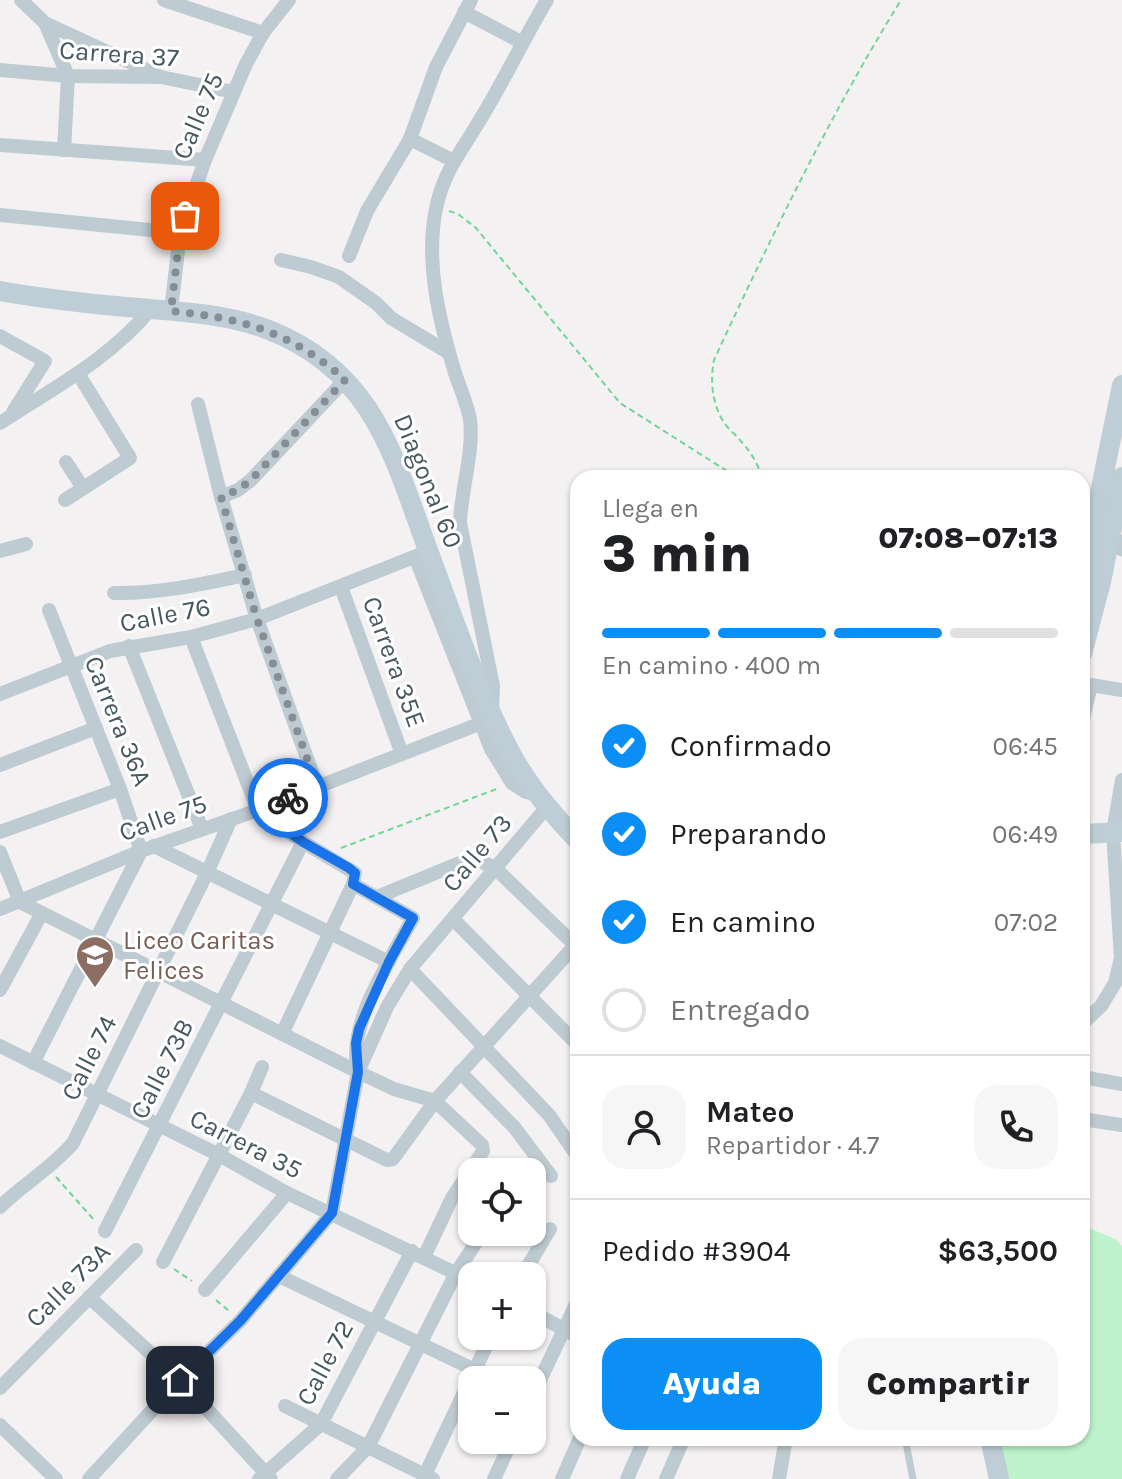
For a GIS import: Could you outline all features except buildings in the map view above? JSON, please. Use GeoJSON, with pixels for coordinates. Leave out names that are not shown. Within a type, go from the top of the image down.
{"type":"FeatureCollection","features":[{"type":"Feature","properties":{"kind":"main road","name":"Diagonal 60"},"geometry":{"type":"LineString","coordinates":[[0,291],[209,314],[243,321],[271,331],[325,362],[345,380],[365,403],[388,443],[422,554],[486,720],[541,801],[570,832]]}},
{"type":"Feature","properties":{"kind":"main road"},"geometry":{"type":"LineString","coordinates":[[1090,542],[1122,385]]}},
{"type":"Feature","properties":{"kind":"main road"},"geometry":{"type":"LineString","coordinates":[[1090,627],[1119,529],[1122,477]]}},
{"type":"Feature","properties":{"kind":"main road"},"geometry":{"type":"LineString","coordinates":[[1090,834],[1118,832]]}},
{"type":"Feature","properties":{"kind":"main road"},"geometry":{"type":"LineString","coordinates":[[992,1446],[999,1479]]}},
{"type":"Feature","properties":{"kind":"street"},"geometry":{"type":"LineString","coordinates":[[164,0],[263,33]]}},
{"type":"Feature","properties":{"kind":"street","name":"Calle 75"},"geometry":{"type":"LineString","coordinates":[[161,310],[180,233],[205,160],[263,33],[289,0]]}},
{"type":"Feature","properties":{"kind":"street"},"geometry":{"type":"LineString","coordinates":[[541,801],[512,783],[486,720],[493,686],[460,523],[470,419],[449,353],[434,281],[436,207],[452,160],[478,123],[547,0]]}},
{"type":"Feature","properties":{"kind":"street"},"geometry":{"type":"LineString","coordinates":[[349,256],[367,211],[410,139],[436,67],[468,6],[521,42]]}},
{"type":"Feature","properties":{"kind":"street"},"geometry":{"type":"LineString","coordinates":[[34,12],[68,76],[64,150]]}},
{"type":"Feature","properties":{"kind":"street"},"geometry":{"type":"LineString","coordinates":[[34,12],[161,77]]}},
{"type":"Feature","properties":{"kind":"street","name":"Carrera 37"},"geometry":{"type":"LineString","coordinates":[[0,70],[68,76],[161,77],[234,92]]}},
{"type":"Feature","properties":{"kind":"street"},"geometry":{"type":"LineString","coordinates":[[410,139],[452,160]]}},
{"type":"Feature","properties":{"kind":"street"},"geometry":{"type":"LineString","coordinates":[[0,145],[205,160]]}},
{"type":"Feature","properties":{"kind":"street"},"geometry":{"type":"LineString","coordinates":[[0,215],[180,233]]}},
{"type":"Feature","properties":{"kind":"street"},"geometry":{"type":"LineString","coordinates":[[281,260],[339,277],[376,303],[391,318],[449,353]]}},
{"type":"Feature","properties":{"kind":"street"},"geometry":{"type":"LineString","coordinates":[[4,418],[79,375],[140,322],[161,310]]}},
{"type":"Feature","properties":{"kind":"street"},"geometry":{"type":"LineString","coordinates":[[0,336],[45,361],[4,418]]}},
{"type":"Feature","properties":{"kind":"street"},"geometry":{"type":"LineString","coordinates":[[65,500],[130,458],[79,375]]}},
{"type":"Feature","properties":{"kind":"street"},"geometry":{"type":"LineString","coordinates":[[221,497],[251,480],[345,380]]}},
{"type":"Feature","properties":{"kind":"street"},"geometry":{"type":"LineString","coordinates":[[198,404],[221,497],[257,619],[317,786]]}},
{"type":"Feature","properties":{"kind":"street"},"geometry":{"type":"LineString","coordinates":[[66,462],[83,488]]}},
{"type":"Feature","properties":{"kind":"street"},"geometry":{"type":"LineString","coordinates":[[0,551],[26,544]]}},
{"type":"Feature","properties":{"kind":"street","name":"Calle 76"},"geometry":{"type":"LineString","coordinates":[[0,694],[129,646],[191,637],[257,619],[422,554]]}},
{"type":"Feature","properties":{"kind":"street"},"geometry":{"type":"LineString","coordinates":[[114,593],[135,594],[180,588],[245,575]]}},
{"type":"Feature","properties":{"kind":"street","name":"Carrera 35E"},"geometry":{"type":"LineString","coordinates":[[341,587],[402,754]]}},
{"type":"Feature","properties":{"kind":"street","name":"Carrera 36A"},"geometry":{"type":"LineString","coordinates":[[49,610],[69,667],[148,848]]}},
{"type":"Feature","properties":{"kind":"street"},"geometry":{"type":"LineString","coordinates":[[191,637],[258,810],[355,873],[282,1034]]}},
{"type":"Feature","properties":{"kind":"street"},"geometry":{"type":"LineString","coordinates":[[129,646],[202,829]]}},
{"type":"Feature","properties":{"kind":"street"},"geometry":{"type":"LineString","coordinates":[[1090,689],[1091,685],[1122,690]]}},
{"type":"Feature","properties":{"kind":"street","name":"Calle 75"},"geometry":{"type":"LineString","coordinates":[[0,909],[148,848],[258,810],[486,720]]}},
{"type":"Feature","properties":{"kind":"street"},"geometry":{"type":"LineString","coordinates":[[0,765],[96,728]]}},
{"type":"Feature","properties":{"kind":"street"},"geometry":{"type":"LineString","coordinates":[[1090,1016],[1101,1006],[1115,983],[1121,958],[1118,832],[1122,780]]}},
{"type":"Feature","properties":{"kind":"street"},"geometry":{"type":"LineString","coordinates":[[0,832],[120,789]]}},
{"type":"Feature","properties":{"kind":"street","name":"Calle 73"},"geometry":{"type":"LineString","coordinates":[[89,1479],[180,1380],[240,1321],[332,1213],[358,1072],[379,1022],[410,969],[496,869],[541,801]]}},
{"type":"Feature","properties":{"kind":"street","name":"Calle 74"},"geometry":{"type":"LineString","coordinates":[[0,1207],[30,1178],[61,1157],[73,1143],[231,819]]}},
{"type":"Feature","properties":{"kind":"street","name":"Calle 73B"},"geometry":{"type":"LineString","coordinates":[[105,1231],[303,842]]}},
{"type":"Feature","properties":{"kind":"street"},"geometry":{"type":"LineString","coordinates":[[33,1063],[148,848],[207,873],[389,962]]}},
{"type":"Feature","properties":{"kind":"street"},"geometry":{"type":"LineString","coordinates":[[0,852],[20,902],[358,1072],[394,1089],[435,1101]]}},
{"type":"Feature","properties":{"kind":"street"},"geometry":{"type":"LineString","coordinates":[[377,897],[467,860],[477,859],[496,869],[570,938]]}},
{"type":"Feature","properties":{"kind":"street"},"geometry":{"type":"LineString","coordinates":[[354,881],[413,918],[359,1029],[356,1043],[358,1072]]}},
{"type":"Feature","properties":{"kind":"street"},"geometry":{"type":"LineString","coordinates":[[0,990],[42,913]]}},
{"type":"Feature","properties":{"kind":"street"},"geometry":{"type":"LineString","coordinates":[[453,919],[570,1037]]}},
{"type":"Feature","properties":{"kind":"street"},"geometry":{"type":"LineString","coordinates":[[251,1093],[387,1160],[393,1159],[435,1101],[570,952]]}},
{"type":"Feature","properties":{"kind":"street"},"geometry":{"type":"LineString","coordinates":[[410,969],[549,1115],[570,1145]]}},
{"type":"Feature","properties":{"kind":"street","name":"Carrera 35"},"geometry":{"type":"LineString","coordinates":[[0,1046],[219,1155],[287,1193],[456,1273]]}},
{"type":"Feature","properties":{"kind":"street"},"geometry":{"type":"LineString","coordinates":[[163,1262],[262,1067]]}},
{"type":"Feature","properties":{"kind":"street"},"geometry":{"type":"LineString","coordinates":[[460,1072],[514,1127],[551,1176]]}},
{"type":"Feature","properties":{"kind":"street"},"geometry":{"type":"LineString","coordinates":[[1090,1078],[1122,1084]]}},
{"type":"Feature","properties":{"kind":"street","name":"Calle 72"},"geometry":{"type":"LineString","coordinates":[[435,1101],[482,1145],[480,1158]]}},
{"type":"Feature","properties":{"kind":"street"},"geometry":{"type":"LineString","coordinates":[[1090,1120],[1122,1125]]}},
{"type":"Feature","properties":{"kind":"street"},"geometry":{"type":"LineString","coordinates":[[205,1290],[287,1193]]}},
{"type":"Feature","properties":{"kind":"street","name":"Calle 72"},"geometry":{"type":"LineString","coordinates":[[265,1477],[321,1424],[374,1322],[458,1196]]}},
{"type":"Feature","properties":{"kind":"street"},"geometry":{"type":"LineString","coordinates":[[337,1479],[368,1447],[456,1273],[474,1246]]}},
{"type":"Feature","properties":{"kind":"street","name":"Calle 73A"},"geometry":{"type":"LineString","coordinates":[[0,1388],[136,1250]]}},
{"type":"Feature","properties":{"kind":"street"},"geometry":{"type":"LineString","coordinates":[[279,1276],[467,1366]]}},
{"type":"Feature","properties":{"kind":"street"},"geometry":{"type":"LineString","coordinates":[[89,1297],[180,1380],[265,1477]]}},
{"type":"Feature","properties":{"kind":"street"},"geometry":{"type":"LineString","coordinates":[[546,1366],[570,1315]]}},
{"type":"Feature","properties":{"kind":"street"},"geometry":{"type":"LineString","coordinates":[[546,1320],[570,1333]]}},
{"type":"Feature","properties":{"kind":"street"},"geometry":{"type":"LineString","coordinates":[[285,1406],[427,1478],[458,1408]]}},
{"type":"Feature","properties":{"kind":"street"},"geometry":{"type":"LineString","coordinates":[[0,1425],[56,1479]]}},
{"type":"Feature","properties":{"kind":"street"},"geometry":{"type":"LineString","coordinates":[[562,1479],[576,1446]]}},
{"type":"Feature","properties":{"kind":"street"},"geometry":{"type":"LineString","coordinates":[[627,1479],[641,1446]]}},
{"type":"Feature","properties":{"kind":"street"},"geometry":{"type":"LineString","coordinates":[[666,1479],[680,1446]]}},
{"type":"Feature","properties":{"kind":"street"},"geometry":{"type":"LineString","coordinates":[[779,1479],[785,1446]]}},
{"type":"Feature","properties":{"kind":"street"},"geometry":{"type":"LineString","coordinates":[[494,1479],[506,1454]]}},
{"type":"Feature","properties":{"kind":"lane"},"geometry":{"type":"LineString","coordinates":[[1119,529],[1119,552],[1122,553]]}},
{"type":"Feature","properties":{"kind":"lane"},"geometry":{"type":"LineString","coordinates":[[907,1446],[913,1479]]}},
{"type":"Feature","properties":{"kind":"path"},"geometry":{"type":"LineString","coordinates":[[760,470],[741,441],[723,423],[711,378],[714,360],[819,142],[901,0]]}},
{"type":"Feature","properties":{"kind":"path"},"geometry":{"type":"LineString","coordinates":[[436,207],[458,214],[476,228],[620,403],[725,470]]}},
{"type":"Feature","properties":{"kind":"path"},"geometry":{"type":"LineString","coordinates":[[323,854],[512,783]]}},
{"type":"Feature","properties":{"kind":"green space"},"geometry":{"type":"Polygon","coordinates":[[[1090,1228],[1117,1240],[1122,1246],[1122,1479],[997,1479],[986,1446],[1090,1446],[1090,1228]]]}},
{"type":"Feature","properties":{"kind":"way so far"},"geometry":{"type":"LineString","coordinates":[[185,216],[180,233],[171,311],[209,314],[271,331],[325,362],[345,380],[251,480],[221,497],[257,619],[317,786],[288,798]]}},
{"type":"Feature","properties":{"kind":"place","name":"Liceo Caritas Felices"},"geometry":{"type":"Point","coordinates":[95,989]}},
{"type":"Feature","properties":{"kind":"route"},"geometry":{"type":"LineString","coordinates":[[180,1380],[240,1321],[332,1213],[358,1072],[355,1056],[359,1029],[413,918],[353,884],[355,873],[349,868],[303,842],[258,810],[288,798]]}}]}
